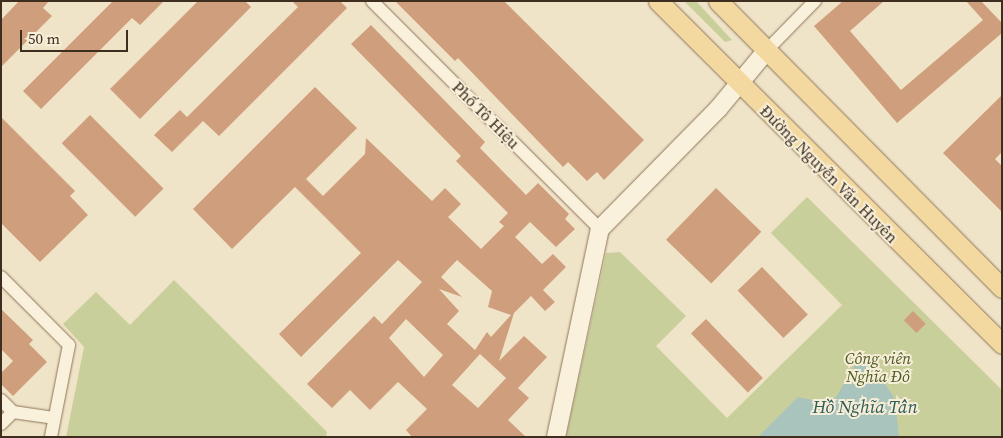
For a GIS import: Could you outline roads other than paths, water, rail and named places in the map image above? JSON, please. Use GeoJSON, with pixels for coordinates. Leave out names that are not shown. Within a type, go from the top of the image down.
{"type":"FeatureCollection","features":[{"type":"Feature","properties":{"kind":"main road","name":"Đường Nguyễn Văn Huyên"},"geometry":{"type":"LineString","coordinates":[[658,1],[739,84],[1002,344]]}},
{"type":"Feature","properties":{"kind":"main road"},"geometry":{"type":"LineString","coordinates":[[718,1],[1002,288]]}},
{"type":"Feature","properties":{"kind":"street","name":"Phố Tô Hiệu"},"geometry":{"type":"LineString","coordinates":[[372,1],[600,228]]}},
{"type":"Feature","properties":{"kind":"street"},"geometry":{"type":"LineString","coordinates":[[556,437],[600,228],[739,84],[767,50],[815,1]]}},
{"type":"Feature","properties":{"kind":"street"},"geometry":{"type":"LineString","coordinates":[[1,277],[69,345],[51,437]]}},
{"type":"Feature","properties":{"kind":"street"},"geometry":{"type":"LineString","coordinates":[[1,400],[13,412],[54,418]]}},
{"type":"Feature","properties":{"kind":"street"},"geometry":{"type":"LineString","coordinates":[[1,424],[13,412]]}},
{"type":"Feature","properties":{"kind":"water","name":"Hồ Nghĩa Tân"},"geometry":{"type":"Polygon","coordinates":[[[865,361],[874,367],[895,399],[899,437],[758,437],[798,397],[826,403],[836,397],[855,365],[865,361]]]}},
{"type":"Feature","properties":{"kind":"park label","name":"Công viên Nghĩa Đô"},"geometry":{"type":"Point","coordinates":[878,367]}}]}
